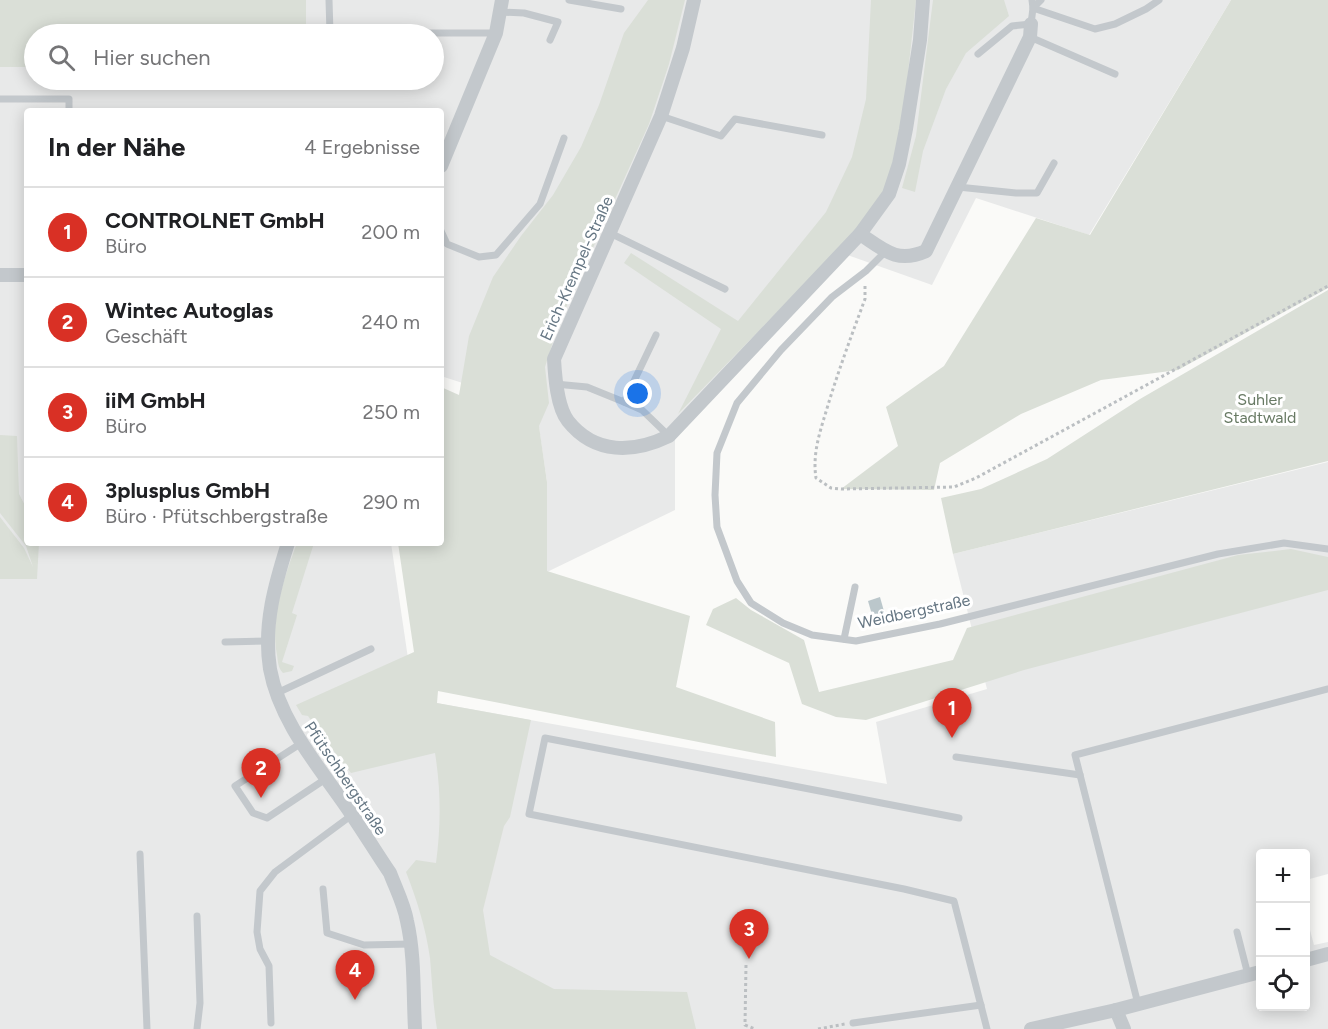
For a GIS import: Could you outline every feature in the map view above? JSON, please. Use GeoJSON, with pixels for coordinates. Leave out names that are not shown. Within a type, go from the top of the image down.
{"type":"FeatureCollection","features":[{"type":"Feature","properties":{"kind":"street","name":"Erich-Krempel-Straße"},"geometry":{"type":"LineString","coordinates":[[694,0],[683,48],[661,116],[554,359],[555,384],[567,420],[582,434],[604,446],[632,449],[669,436],[860,234],[889,194],[899,164],[920,40],[923,0]]}},
{"type":"Feature","properties":{"kind":"street"},"geometry":{"type":"LineString","coordinates":[[444,158],[496,33],[502,6]]}},
{"type":"Feature","properties":{"kind":"street"},"geometry":{"type":"LineString","coordinates":[[860,234],[900,257],[913,257],[926,251],[1031,30]]}},
{"type":"Feature","properties":{"kind":"street"},"geometry":{"type":"LineString","coordinates":[[0,275],[24,275]]}},
{"type":"Feature","properties":{"kind":"street","name":"Pfütschbergstraße"},"geometry":{"type":"LineString","coordinates":[[287,546],[270,605],[268,641],[271,669],[277,693],[291,725],[390,873],[407,921],[411,944],[415,1029]]}},
{"type":"Feature","properties":{"kind":"street"},"geometry":{"type":"LineString","coordinates":[[1310,959],[1328,954]]}},
{"type":"Feature","properties":{"kind":"street"},"geometry":{"type":"LineString","coordinates":[[1031,1029],[1116,1010],[1254,973]]}},
{"type":"Feature","properties":{"kind":"street"},"geometry":{"type":"LineString","coordinates":[[1116,1010],[1124,1029]]}},
{"type":"Feature","properties":{"kind":"lane"},"geometry":{"type":"LineString","coordinates":[[330,0],[330,24]]}},
{"type":"Feature","properties":{"kind":"lane"},"geometry":{"type":"LineString","coordinates":[[569,0],[621,9]]}},
{"type":"Feature","properties":{"kind":"lane"},"geometry":{"type":"LineString","coordinates":[[1032,4],[1041,0]]}},
{"type":"Feature","properties":{"kind":"lane"},"geometry":{"type":"LineString","coordinates":[[1032,4],[1095,29],[1115,24],[1146,9],[1158,0]]}},
{"type":"Feature","properties":{"kind":"lane"},"geometry":{"type":"LineString","coordinates":[[1031,30],[1032,4]]}},
{"type":"Feature","properties":{"kind":"lane"},"geometry":{"type":"LineString","coordinates":[[502,6],[558,22],[550,40]]}},
{"type":"Feature","properties":{"kind":"lane"},"geometry":{"type":"LineString","coordinates":[[978,54],[1012,26],[1031,30],[1115,74]]}},
{"type":"Feature","properties":{"kind":"lane"},"geometry":{"type":"LineString","coordinates":[[444,33],[496,33]]}},
{"type":"Feature","properties":{"kind":"lane"},"geometry":{"type":"LineString","coordinates":[[0,99],[69,99],[69,108]]}},
{"type":"Feature","properties":{"kind":"lane"},"geometry":{"type":"LineString","coordinates":[[661,116],[722,136],[735,119],[822,135]]}},
{"type":"Feature","properties":{"kind":"lane"},"geometry":{"type":"LineString","coordinates":[[444,238],[447,244],[478,257],[496,255],[540,204],[564,138]]}},
{"type":"Feature","properties":{"kind":"lane"},"geometry":{"type":"LineString","coordinates":[[958,187],[1036,193],[1054,163]]}},
{"type":"Feature","properties":{"kind":"lane"},"geometry":{"type":"LineString","coordinates":[[610,232],[725,289]]}},
{"type":"Feature","properties":{"kind":"lane","name":"Weidbergstraße"},"geometry":{"type":"LineString","coordinates":[[886,251],[866,271],[832,297],[781,350],[737,403],[717,453],[715,495],[717,527],[737,581],[751,603],[783,623],[812,635],[856,641],[940,624],[1218,554],[1284,543],[1328,549]]}},
{"type":"Feature","properties":{"kind":"lane"},"geometry":{"type":"LineString","coordinates":[[624,402],[656,335]]}},
{"type":"Feature","properties":{"kind":"lane"},"geometry":{"type":"LineString","coordinates":[[555,384],[587,387],[642,410],[669,436]]}},
{"type":"Feature","properties":{"kind":"lane"},"geometry":{"type":"LineString","coordinates":[[844,639],[855,587]]}},
{"type":"Feature","properties":{"kind":"lane"},"geometry":{"type":"LineString","coordinates":[[225,642],[268,641]]}},
{"type":"Feature","properties":{"kind":"lane"},"geometry":{"type":"LineString","coordinates":[[277,693],[371,649]]}},
{"type":"Feature","properties":{"kind":"lane"},"geometry":{"type":"LineString","coordinates":[[1138,1004],[1075,755],[1328,689]]}},
{"type":"Feature","properties":{"kind":"lane"},"geometry":{"type":"LineString","coordinates":[[959,818],[545,738],[529,814],[944,897],[954,901],[987,1029]]}},
{"type":"Feature","properties":{"kind":"lane"},"geometry":{"type":"LineString","coordinates":[[303,742],[236,786],[254,813],[267,818],[327,778]]}},
{"type":"Feature","properties":{"kind":"lane"},"geometry":{"type":"LineString","coordinates":[[956,757],[1080,775]]}},
{"type":"Feature","properties":{"kind":"lane"},"geometry":{"type":"LineString","coordinates":[[271,1023],[269,966],[260,949],[257,932],[260,891],[275,872],[352,815]]}},
{"type":"Feature","properties":{"kind":"lane"},"geometry":{"type":"LineString","coordinates":[[140,854],[147,1029]]}},
{"type":"Feature","properties":{"kind":"lane"},"geometry":{"type":"LineString","coordinates":[[323,889],[327,933],[364,945],[411,944]]}},
{"type":"Feature","properties":{"kind":"lane"},"geometry":{"type":"LineString","coordinates":[[196,1029],[200,1003],[197,916]]}},
{"type":"Feature","properties":{"kind":"lane"},"geometry":{"type":"LineString","coordinates":[[1237,932],[1254,973]]}},
{"type":"Feature","properties":{"kind":"lane"},"geometry":{"type":"LineString","coordinates":[[853,1023],[981,1005]]}},
{"type":"Feature","properties":{"kind":"path"},"geometry":{"type":"LineString","coordinates":[[866,271],[865,299],[816,445],[814,468],[816,478],[831,488],[954,487],[976,478],[1328,285]]}},
{"type":"Feature","properties":{"kind":"path"},"geometry":{"type":"LineString","coordinates":[[746,965],[745,1027],[755,1029]]}},
{"type":"Feature","properties":{"kind":"path"},"geometry":{"type":"LineString","coordinates":[[819,1029],[853,1023]]}},
{"type":"Feature","properties":{"kind":"shaded area"},"geometry":{"type":"Polygon","coordinates":[[[303,0],[1231,0],[1089,235],[976,198],[932,285],[839,252],[675,422],[675,510],[547,572],[547,482],[536,407],[444,377],[444,108],[24,108],[24,546],[391,546],[414,699],[887,784],[876,722],[987,689],[953,554],[1328,462],[1328,874],[1310,879],[1310,849],[1256,849],[1256,1011],[1310,1011],[1310,930],[1314,945],[1328,942],[1328,1029],[0,1029],[0,66],[24,66],[24,90],[444,90],[444,24],[303,24],[303,0]]]}},
{"type":"Feature","properties":{"kind":"shaded area"},"geometry":{"type":"Polygon","coordinates":[[[880,597],[887,622],[875,625],[868,601],[880,597]]]}},
{"type":"Feature","properties":{"kind":"green space"},"geometry":{"type":"Polygon","coordinates":[[[0,0],[306,0],[306,24],[24,24],[24,67],[0,67],[0,0]]]}},
{"type":"Feature","properties":{"kind":"green space"},"geometry":{"type":"Polygon","coordinates":[[[648,0],[685,0],[669,64],[649,124],[559,323],[545,367],[549,403],[539,426],[547,482],[547,571],[690,616],[676,687],[775,722],[776,757],[438,691],[437,703],[531,720],[510,817],[504,826],[483,910],[490,955],[554,989],[687,992],[696,1029],[437,1029],[428,947],[421,915],[406,872],[416,860],[436,863],[440,808],[435,753],[351,773],[308,716],[302,715],[296,705],[414,652],[398,546],[444,546],[444,388],[459,395],[469,336],[493,277],[553,195],[581,147],[599,105],[624,33],[648,0]]]}},
{"type":"Feature","properties":{"kind":"green space"},"geometry":{"type":"Polygon","coordinates":[[[871,0],[916,0],[900,145],[883,193],[850,237],[678,414],[721,329],[624,263],[631,253],[738,321],[826,212],[852,157],[866,99],[871,0]]]}},
{"type":"Feature","properties":{"kind":"green space"},"geometry":{"type":"Polygon","coordinates":[[[933,0],[1004,0],[1009,16],[966,53],[946,89],[923,151],[915,192],[902,188],[916,136],[933,0]]]}},
{"type":"Feature","properties":{"kind":"green space"},"geometry":{"type":"Polygon","coordinates":[[[1231,0],[1328,0],[1328,288],[1178,370],[1101,380],[1021,414],[940,463],[934,490],[841,489],[898,446],[886,407],[944,366],[1036,218],[1090,235],[1231,0]]]}},
{"type":"Feature","properties":{"kind":"green space","name":"Suhler Stadtwald"},"geometry":{"type":"Polygon","coordinates":[[[1328,290],[1328,461],[953,554],[941,498],[981,489],[1047,459],[1140,399],[1328,290]]]}},
{"type":"Feature","properties":{"kind":"green space"},"geometry":{"type":"Polygon","coordinates":[[[0,435],[17,436],[19,494],[24,503],[24,543],[0,513],[0,435]]]}},
{"type":"Feature","properties":{"kind":"green space"},"geometry":{"type":"Polygon","coordinates":[[[0,517],[24,548],[33,567],[26,546],[39,546],[37,579],[0,579],[0,517]]]}},
{"type":"Feature","properties":{"kind":"green space"},"geometry":{"type":"Polygon","coordinates":[[[296,546],[313,546],[292,613],[297,615],[282,662],[294,666],[292,671],[283,673],[278,665],[275,626],[283,584],[296,546]]]}},
{"type":"Feature","properties":{"kind":"green space"},"geometry":{"type":"Polygon","coordinates":[[[1291,549],[1328,557],[1328,590],[1024,670],[866,720],[836,717],[802,704],[789,663],[706,625],[713,609],[736,598],[751,610],[804,640],[819,692],[953,660],[967,628],[1238,555],[1291,549]]]}},
{"type":"Feature","properties":{"kind":"place","name":"CONTROLNET GmbH"},"geometry":{"type":"Point","coordinates":[952,738]}},
{"type":"Feature","properties":{"kind":"place","name":"Wintec Autoglas"},"geometry":{"type":"Point","coordinates":[261,798]}},
{"type":"Feature","properties":{"kind":"place","name":"iiM GmbH"},"geometry":{"type":"Point","coordinates":[749,959]}},
{"type":"Feature","properties":{"kind":"place","name":"3plusplus GmbH"},"geometry":{"type":"Point","coordinates":[355,1000]}}]}
